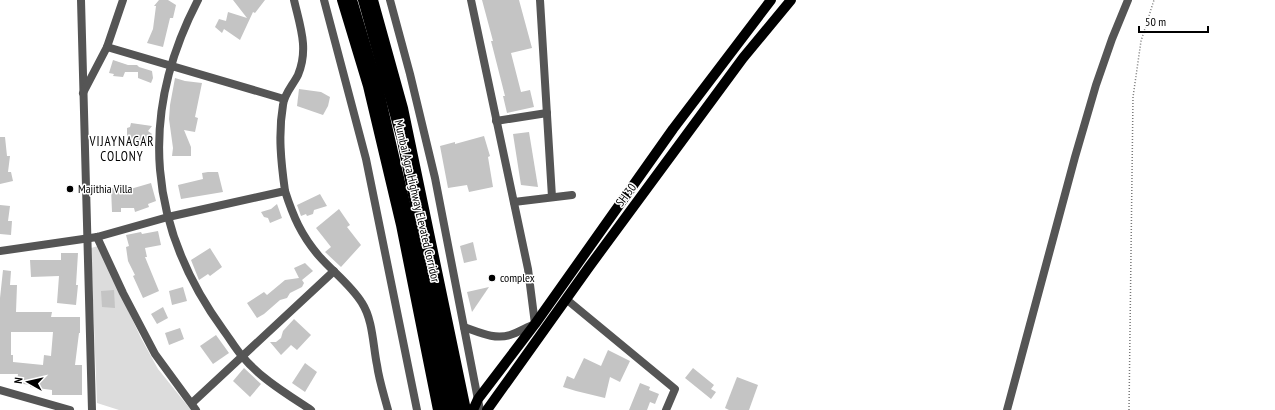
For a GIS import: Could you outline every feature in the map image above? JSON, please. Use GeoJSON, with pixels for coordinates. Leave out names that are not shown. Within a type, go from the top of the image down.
{"type":"FeatureCollection","features":[{"type":"Feature","properties":{"kind":"highway","name":"Mumbai Agra Highway Elevated Corridor"},"geometry":{"type":"LineString","coordinates":[[352,0],[377,87],[409,225],[446,410]]}},
{"type":"Feature","properties":{"kind":"highway","name":"Mumbai Agra Highway Elevated Corridor"},"geometry":{"type":"LineString","coordinates":[[364,0],[403,140],[457,410]]}},
{"type":"Feature","properties":{"kind":"main road"},"geometry":{"type":"LineString","coordinates":[[342,0],[368,86],[397,209],[438,410]]}},
{"type":"Feature","properties":{"kind":"main road"},"geometry":{"type":"LineString","coordinates":[[373,0],[404,108],[466,410]]}},
{"type":"Feature","properties":{"kind":"main road","name":"SH 30"},"geometry":{"type":"LineString","coordinates":[[473,410],[478,399],[535,324],[672,129],[771,0]]}},
{"type":"Feature","properties":{"kind":"main road","name":"SH 30"},"geometry":{"type":"LineString","coordinates":[[487,410],[546,326],[743,58],[791,0]]}},
{"type":"Feature","properties":{"kind":"street"},"geometry":{"type":"LineString","coordinates":[[80,0],[92,410]]}},
{"type":"Feature","properties":{"kind":"street"},"geometry":{"type":"LineString","coordinates":[[83,93],[107,47],[123,0]]}},
{"type":"Feature","properties":{"kind":"street"},"geometry":{"type":"LineString","coordinates":[[198,0],[176,47],[170,65],[162,105],[159,160],[163,198],[168,217],[190,279],[213,317],[242,356],[270,382],[311,410]]}},
{"type":"Feature","properties":{"kind":"street"},"geometry":{"type":"LineString","coordinates":[[294,0],[304,40],[304,49],[299,73],[284,99],[280,136],[285,191],[292,214],[306,240],[355,294],[366,310],[377,368],[388,410]]}},
{"type":"Feature","properties":{"kind":"street"},"geometry":{"type":"LineString","coordinates":[[324,0],[366,159],[417,410]]}},
{"type":"Feature","properties":{"kind":"street"},"geometry":{"type":"LineString","coordinates":[[390,0],[410,74],[435,178],[480,410]]}},
{"type":"Feature","properties":{"kind":"street"},"geometry":{"type":"LineString","coordinates":[[471,0],[528,269],[535,324]]}},
{"type":"Feature","properties":{"kind":"street"},"geometry":{"type":"LineString","coordinates":[[540,0],[552,198]]}},
{"type":"Feature","properties":{"kind":"street"},"geometry":{"type":"LineString","coordinates":[[1007,410],[1075,157],[1096,85],[1112,39],[1128,0]]}},
{"type":"Feature","properties":{"kind":"street"},"geometry":{"type":"LineString","coordinates":[[107,47],[284,99]]}},
{"type":"Feature","properties":{"kind":"street"},"geometry":{"type":"LineString","coordinates":[[496,121],[547,114]]}},
{"type":"Feature","properties":{"kind":"street"},"geometry":{"type":"LineString","coordinates":[[0,251],[97,237],[168,217],[285,191]]}},
{"type":"Feature","properties":{"kind":"street"},"geometry":{"type":"LineString","coordinates":[[514,202],[572,195]]}},
{"type":"Feature","properties":{"kind":"street"},"geometry":{"type":"LineString","coordinates":[[97,237],[123,293],[156,354],[194,406],[242,356],[334,271]]}},
{"type":"Feature","properties":{"kind":"street"},"geometry":{"type":"LineString","coordinates":[[566,299],[675,389],[666,410]]}},
{"type":"Feature","properties":{"kind":"street"},"geometry":{"type":"LineString","coordinates":[[464,327],[482,334],[496,337],[509,336],[535,324],[546,326]]}},
{"type":"Feature","properties":{"kind":"street"},"geometry":{"type":"LineString","coordinates":[[0,390],[70,410]]}},
{"type":"Feature","properties":{"kind":"path"},"geometry":{"type":"LineString","coordinates":[[1129,410],[1133,97],[1141,41],[1154,0]]}},
{"type":"Feature","properties":{"kind":"shaded area"},"geometry":{"type":"Polygon","coordinates":[[[98,246],[141,338],[158,369],[191,410],[119,410],[97,403],[91,248],[98,246]]]}},
{"type":"Feature","properties":{"kind":"building"},"geometry":{"type":"Polygon","coordinates":[[[159,0],[168,0],[176,5],[173,18],[170,18],[163,47],[147,43],[153,29],[156,6],[154,6],[159,0]]]}},
{"type":"Feature","properties":{"kind":"building"},"geometry":{"type":"Polygon","coordinates":[[[233,0],[265,0],[255,13],[253,12],[240,40],[224,29],[222,33],[215,27],[219,19],[226,21],[228,12],[247,18],[233,0]]]}},
{"type":"Feature","properties":{"kind":"building"},"geometry":{"type":"Polygon","coordinates":[[[482,0],[519,0],[532,48],[511,53],[521,92],[530,90],[534,107],[507,113],[503,96],[505,96],[491,41],[493,41],[482,0]]]}},
{"type":"Feature","properties":{"kind":"building"},"geometry":{"type":"Polygon","coordinates":[[[113,60],[128,65],[137,65],[152,71],[153,78],[151,83],[138,78],[138,72],[125,72],[123,77],[113,76],[114,74],[109,73],[113,60]]]}},
{"type":"Feature","properties":{"kind":"building"},"geometry":{"type":"Polygon","coordinates":[[[175,78],[202,83],[195,117],[198,118],[195,132],[184,130],[191,147],[191,156],[172,156],[173,148],[169,119],[175,78]]]}},
{"type":"Feature","properties":{"kind":"building"},"geometry":{"type":"Polygon","coordinates":[[[299,89],[321,92],[330,97],[328,106],[323,115],[297,106],[299,89]]]}},
{"type":"Feature","properties":{"kind":"building"},"geometry":{"type":"Polygon","coordinates":[[[131,123],[152,126],[148,131],[152,134],[144,145],[136,148],[135,140],[127,140],[127,128],[130,127],[131,123]]]}},
{"type":"Feature","properties":{"kind":"building"},"geometry":{"type":"Polygon","coordinates":[[[529,132],[538,187],[521,185],[513,134],[529,132]]]}},
{"type":"Feature","properties":{"kind":"building"},"geometry":{"type":"Polygon","coordinates":[[[484,136],[490,156],[488,157],[493,187],[469,192],[467,185],[448,188],[440,146],[455,142],[455,144],[484,136]]]}},
{"type":"Feature","properties":{"kind":"building"},"geometry":{"type":"Polygon","coordinates":[[[0,137],[5,137],[7,156],[10,156],[8,172],[11,172],[13,181],[0,184],[0,137]]]}},
{"type":"Feature","properties":{"kind":"building"},"geometry":{"type":"Polygon","coordinates":[[[218,172],[223,192],[181,199],[178,185],[203,179],[202,173],[218,172]]]}},
{"type":"Feature","properties":{"kind":"building"},"geometry":{"type":"Polygon","coordinates":[[[151,183],[156,201],[148,204],[149,207],[135,212],[134,208],[121,208],[121,212],[112,212],[111,188],[127,187],[127,190],[151,183]]]}},
{"type":"Feature","properties":{"kind":"building"},"geometry":{"type":"Polygon","coordinates":[[[320,194],[327,206],[314,210],[313,214],[301,216],[297,205],[320,194]]]}},
{"type":"Feature","properties":{"kind":"building"},"geometry":{"type":"Polygon","coordinates":[[[277,204],[282,218],[270,223],[268,218],[264,217],[261,212],[271,209],[277,204]]]}},
{"type":"Feature","properties":{"kind":"building"},"geometry":{"type":"Polygon","coordinates":[[[0,205],[10,206],[8,221],[12,221],[11,235],[0,234],[0,205]]]}},
{"type":"Feature","properties":{"kind":"building"},"geometry":{"type":"Polygon","coordinates":[[[339,209],[350,225],[347,227],[361,245],[341,267],[325,252],[331,247],[316,228],[339,209]]]}},
{"type":"Feature","properties":{"kind":"building"},"geometry":{"type":"Polygon","coordinates":[[[158,231],[161,245],[145,248],[147,257],[145,257],[159,291],[143,298],[133,276],[135,275],[128,261],[126,247],[129,246],[126,235],[158,231]]]}},
{"type":"Feature","properties":{"kind":"building"},"geometry":{"type":"Polygon","coordinates":[[[473,242],[477,260],[464,263],[460,246],[473,242]]]}},
{"type":"Feature","properties":{"kind":"building"},"geometry":{"type":"Polygon","coordinates":[[[210,248],[222,267],[210,276],[208,274],[199,280],[191,260],[210,248]]]}},
{"type":"Feature","properties":{"kind":"building"},"geometry":{"type":"Polygon","coordinates":[[[61,253],[78,253],[76,285],[78,285],[76,305],[57,303],[59,276],[31,277],[30,260],[61,260],[61,253]]]}},
{"type":"Feature","properties":{"kind":"building"},"geometry":{"type":"Polygon","coordinates":[[[305,263],[313,271],[302,280],[304,283],[302,287],[290,293],[287,298],[280,300],[257,318],[247,303],[264,292],[267,295],[285,280],[299,278],[294,268],[305,263]]]}},
{"type":"Feature","properties":{"kind":"building"},"geometry":{"type":"Polygon","coordinates":[[[3,270],[11,271],[10,285],[17,285],[16,312],[52,312],[51,317],[80,317],[80,333],[75,365],[82,365],[82,395],[52,395],[52,390],[30,387],[30,385],[17,383],[18,374],[0,374],[0,298],[3,270]],[[11,332],[11,355],[13,355],[13,362],[43,365],[44,355],[51,356],[53,332],[11,332]]]}},
{"type":"Feature","properties":{"kind":"building"},"geometry":{"type":"Polygon","coordinates":[[[183,287],[187,301],[172,305],[169,291],[183,287]]]}},
{"type":"Feature","properties":{"kind":"building"},"geometry":{"type":"Polygon","coordinates":[[[489,287],[472,312],[467,292],[489,287]]]}},
{"type":"Feature","properties":{"kind":"building"},"geometry":{"type":"Polygon","coordinates":[[[114,290],[115,308],[102,307],[101,291],[114,290]]]}},
{"type":"Feature","properties":{"kind":"building"},"geometry":{"type":"Polygon","coordinates":[[[163,307],[168,318],[157,324],[151,314],[163,307]]]}},
{"type":"Feature","properties":{"kind":"building"},"geometry":{"type":"Polygon","coordinates":[[[294,319],[311,335],[297,350],[291,345],[281,355],[270,342],[276,342],[281,338],[283,331],[294,319]]]}},
{"type":"Feature","properties":{"kind":"building"},"geometry":{"type":"Polygon","coordinates":[[[180,328],[184,339],[169,345],[165,333],[180,328]]]}},
{"type":"Feature","properties":{"kind":"building"},"geometry":{"type":"Polygon","coordinates":[[[216,335],[229,353],[213,364],[200,346],[216,335]]]}},
{"type":"Feature","properties":{"kind":"building"},"geometry":{"type":"Polygon","coordinates":[[[608,350],[630,361],[620,382],[610,377],[605,398],[563,387],[567,376],[574,379],[584,358],[601,366],[608,350]]]}},
{"type":"Feature","properties":{"kind":"building"},"geometry":{"type":"Polygon","coordinates":[[[305,363],[317,372],[305,392],[292,383],[305,363]]]}},
{"type":"Feature","properties":{"kind":"building"},"geometry":{"type":"Polygon","coordinates":[[[244,368],[261,384],[250,397],[233,381],[244,368]]]}},
{"type":"Feature","properties":{"kind":"building"},"geometry":{"type":"Polygon","coordinates":[[[693,368],[714,385],[711,389],[716,392],[711,399],[685,378],[693,368]]]}},
{"type":"Feature","properties":{"kind":"building"},"geometry":{"type":"Polygon","coordinates":[[[737,377],[758,385],[749,410],[729,410],[725,408],[737,377]]]}},
{"type":"Feature","properties":{"kind":"building"},"geometry":{"type":"Polygon","coordinates":[[[640,383],[650,387],[649,390],[659,394],[655,404],[650,402],[647,410],[629,410],[640,383]]]}},
{"type":"Feature","properties":{"kind":"place","name":"Majithia Villa"},"geometry":{"type":"Point","coordinates":[70,189]}},
{"type":"Feature","properties":{"kind":"place","name":"complex"},"geometry":{"type":"Point","coordinates":[492,278]}},
{"type":"Feature","properties":{"kind":"district","name":"VIJAYNAGAR COLONY"},"geometry":{"type":"Point","coordinates":[122,148]}}]}
